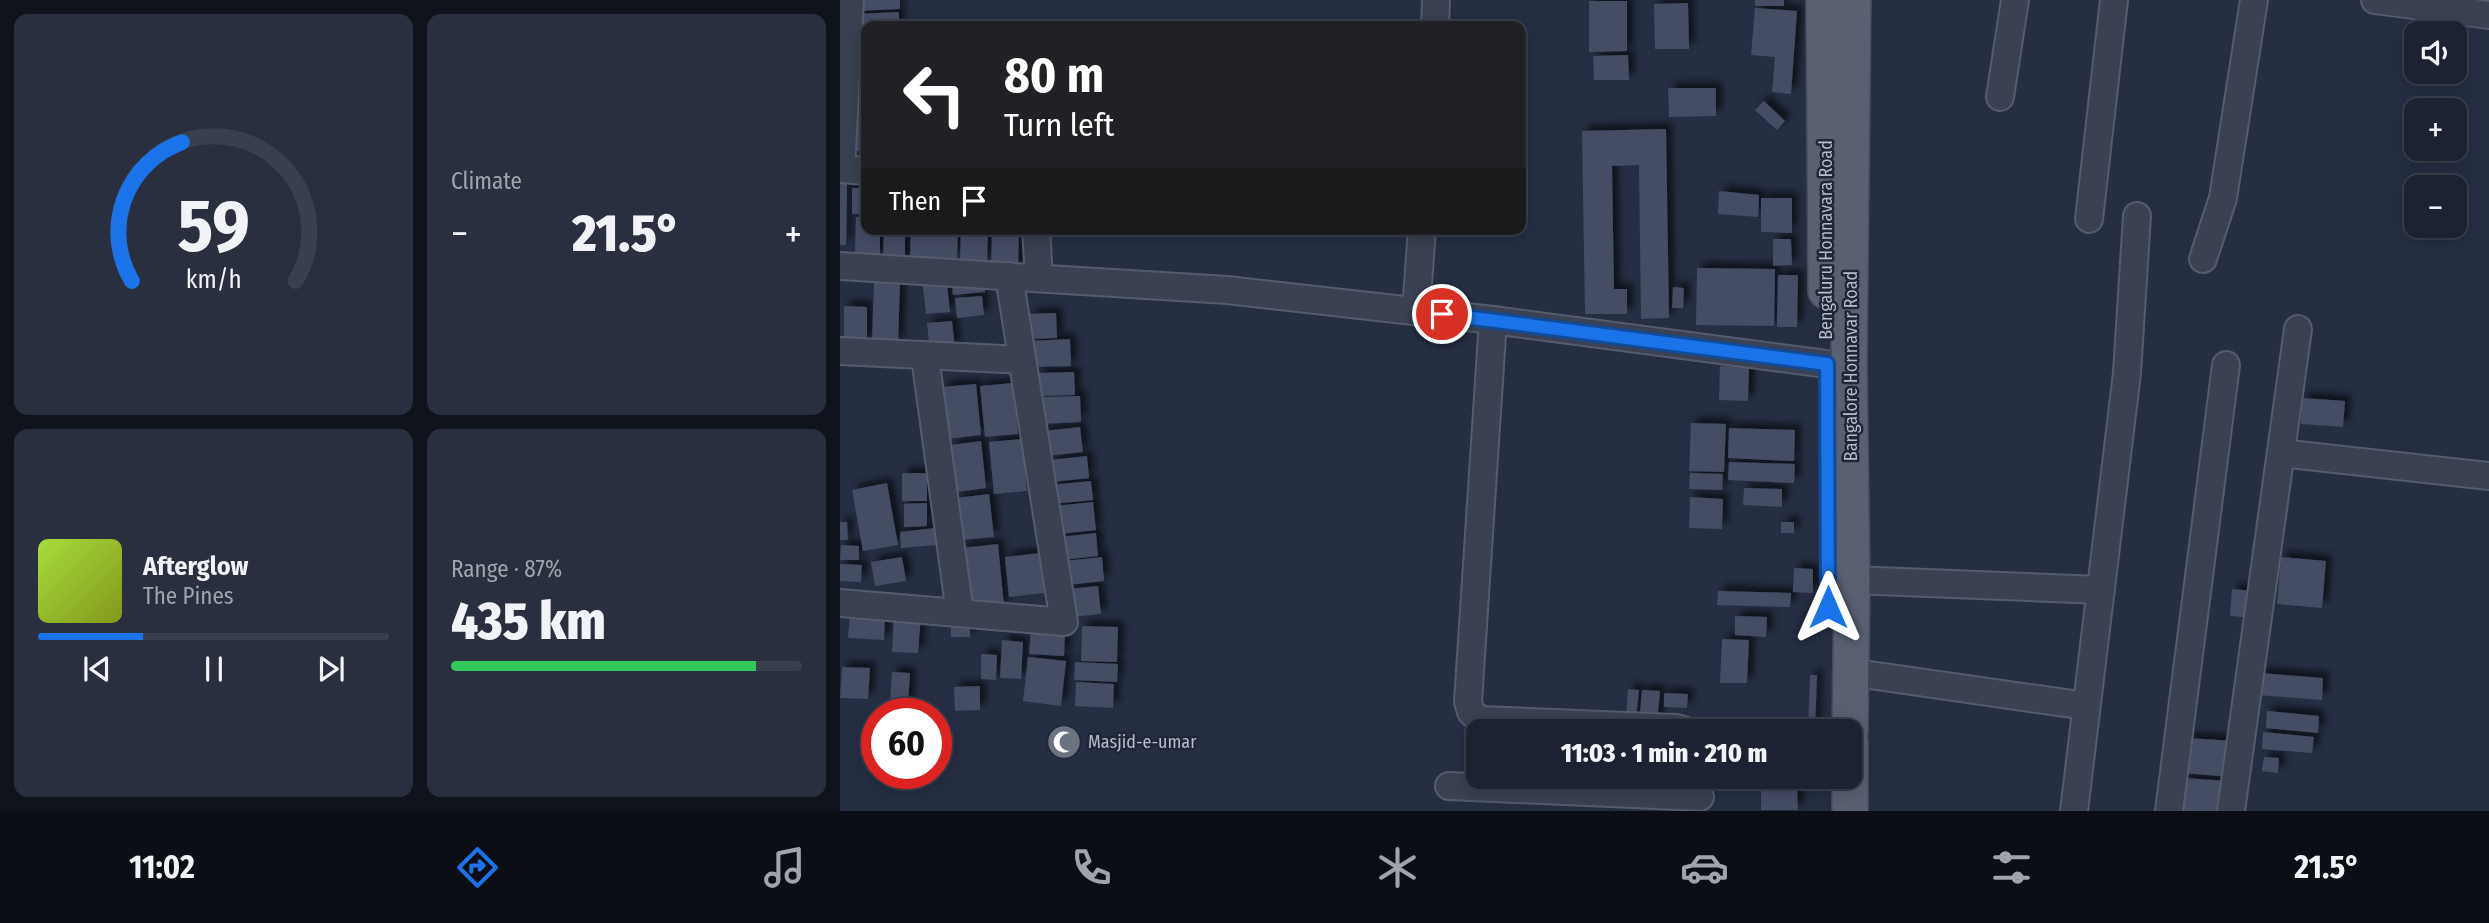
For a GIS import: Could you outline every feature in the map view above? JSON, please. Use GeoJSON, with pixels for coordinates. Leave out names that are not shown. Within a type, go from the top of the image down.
{"type":"FeatureCollection","features":[{"type":"Feature","properties":{"kind":"main road","name":"Bengaluru Honnavara Road"},"geometry":{"type":"LineString","coordinates":[[1824,0],[1829,719]]}},
{"type":"Feature","properties":{"kind":"main road","name":"Bangalore Honnavar Road"},"geometry":{"type":"LineString","coordinates":[[1850,719],[1852,580],[1849,350],[1853,0]]}},
{"type":"Feature","properties":{"kind":"main road"},"geometry":{"type":"LineString","coordinates":[[1828,789],[1828,811]]}},
{"type":"Feature","properties":{"kind":"main road"},"geometry":{"type":"LineString","coordinates":[[1850,789],[1850,811]]}},
{"type":"Feature","properties":{"kind":"street"},"geometry":{"type":"LineString","coordinates":[[850,0],[840,169],[861,171]]}},
{"type":"Feature","properties":{"kind":"street"},"geometry":{"type":"LineString","coordinates":[[1435,21],[1436,0]]}},
{"type":"Feature","properties":{"kind":"street"},"geometry":{"type":"LineString","coordinates":[[2000,97],[2015,0]]}},
{"type":"Feature","properties":{"kind":"street"},"geometry":{"type":"LineString","coordinates":[[2089,219],[2114,0]]}},
{"type":"Feature","properties":{"kind":"street"},"geometry":{"type":"LineString","coordinates":[[2203,259],[2222,198],[2254,0]]}},
{"type":"Feature","properties":{"kind":"street"},"geometry":{"type":"LineString","coordinates":[[2375,0],[2489,15]]}},
{"type":"Feature","properties":{"kind":"street"},"geometry":{"type":"LineString","coordinates":[[2074,811],[2127,373],[2137,216]]}},
{"type":"Feature","properties":{"kind":"street"},"geometry":{"type":"LineString","coordinates":[[1036,235],[1039,278]]}},
{"type":"Feature","properties":{"kind":"street"},"geometry":{"type":"LineString","coordinates":[[1416,312],[1422,235]]}},
{"type":"Feature","properties":{"kind":"street"},"geometry":{"type":"LineString","coordinates":[[840,266],[1227,290],[1493,320],[1827,364]]}},
{"type":"Feature","properties":{"kind":"street"},"geometry":{"type":"LineString","coordinates":[[840,603],[1064,622],[1009,276]]}},
{"type":"Feature","properties":{"kind":"street"},"geometry":{"type":"LineString","coordinates":[[1479,719],[1471,712],[1468,702],[1493,320]]}},
{"type":"Feature","properties":{"kind":"street"},"geometry":{"type":"LineString","coordinates":[[2231,811],[2298,328]]}},
{"type":"Feature","properties":{"kind":"street"},"geometry":{"type":"LineString","coordinates":[[840,351],[1022,360]]}},
{"type":"Feature","properties":{"kind":"street"},"geometry":{"type":"LineString","coordinates":[[925,357],[960,613]]}},
{"type":"Feature","properties":{"kind":"street"},"geometry":{"type":"LineString","coordinates":[[2169,811],[2226,365]]}},
{"type":"Feature","properties":{"kind":"street"},"geometry":{"type":"LineString","coordinates":[[2281,453],[2489,476]]}},
{"type":"Feature","properties":{"kind":"street"},"geometry":{"type":"LineString","coordinates":[[1852,580],[2101,590]]}},
{"type":"Feature","properties":{"kind":"street"},"geometry":{"type":"LineString","coordinates":[[1849,672],[2087,706]]}},
{"type":"Feature","properties":{"kind":"street"},"geometry":{"type":"LineString","coordinates":[[1449,786],[1700,795]]}},
{"type":"Feature","properties":{"kind":"building"},"geometry":{"type":"Polygon","coordinates":[[[857,0],[900,0],[900,9],[857,11],[857,0]]]}},
{"type":"Feature","properties":{"kind":"building"},"geometry":{"type":"Polygon","coordinates":[[[1755,0],[1784,0],[1784,6],[1755,6],[1755,0]]]}},
{"type":"Feature","properties":{"kind":"building"},"geometry":{"type":"Polygon","coordinates":[[[1589,1],[1627,1],[1627,51],[1589,52],[1589,1]]]}},
{"type":"Feature","properties":{"kind":"building"},"geometry":{"type":"Polygon","coordinates":[[[1688,3],[1689,49],[1655,49],[1654,4],[1688,3]]]}},
{"type":"Feature","properties":{"kind":"building"},"geometry":{"type":"Polygon","coordinates":[[[1755,8],[1797,11],[1791,94],[1772,92],[1775,57],[1751,55],[1755,8]]]}},
{"type":"Feature","properties":{"kind":"building"},"geometry":{"type":"Polygon","coordinates":[[[899,12],[899,21],[861,21],[861,33],[857,33],[856,14],[899,12]]]}},
{"type":"Feature","properties":{"kind":"building"},"geometry":{"type":"Polygon","coordinates":[[[861,38],[861,60],[855,60],[854,39],[861,38]]]}},
{"type":"Feature","properties":{"kind":"building"},"geometry":{"type":"Polygon","coordinates":[[[1628,55],[1629,80],[1594,80],[1593,56],[1628,55]]]}},
{"type":"Feature","properties":{"kind":"building"},"geometry":{"type":"Polygon","coordinates":[[[858,64],[861,64],[861,94],[857,94],[858,64]]]}},
{"type":"Feature","properties":{"kind":"building"},"geometry":{"type":"Polygon","coordinates":[[[1668,88],[1716,88],[1716,116],[1669,117],[1668,88]]]}},
{"type":"Feature","properties":{"kind":"building"},"geometry":{"type":"Polygon","coordinates":[[[1764,101],[1785,121],[1777,130],[1755,110],[1764,101]]]}},
{"type":"Feature","properties":{"kind":"building"},"geometry":{"type":"Polygon","coordinates":[[[855,121],[861,122],[861,151],[854,151],[855,121]]]}},
{"type":"Feature","properties":{"kind":"building"},"geometry":{"type":"Polygon","coordinates":[[[1666,129],[1669,318],[1641,319],[1639,165],[1612,166],[1614,289],[1627,289],[1627,314],[1585,314],[1582,131],[1666,129]]]}},
{"type":"Feature","properties":{"kind":"building"},"geometry":{"type":"Polygon","coordinates":[[[840,183],[847,183],[846,245],[840,245],[840,183]]]}},
{"type":"Feature","properties":{"kind":"building"},"geometry":{"type":"Polygon","coordinates":[[[852,188],[861,188],[861,214],[852,214],[852,188]]]}},
{"type":"Feature","properties":{"kind":"building"},"geometry":{"type":"Polygon","coordinates":[[[1719,191],[1759,195],[1758,217],[1718,214],[1719,191]]]}},
{"type":"Feature","properties":{"kind":"building"},"geometry":{"type":"Polygon","coordinates":[[[1761,198],[1792,198],[1792,233],[1761,232],[1761,198]]]}},
{"type":"Feature","properties":{"kind":"building"},"geometry":{"type":"Polygon","coordinates":[[[856,217],[861,217],[861,235],[880,235],[880,258],[855,257],[856,217]]]}},
{"type":"Feature","properties":{"kind":"building"},"geometry":{"type":"Polygon","coordinates":[[[884,235],[905,235],[905,262],[883,262],[884,235]]]}},
{"type":"Feature","properties":{"kind":"building"},"geometry":{"type":"Polygon","coordinates":[[[911,235],[958,235],[957,258],[910,257],[911,235]]]}},
{"type":"Feature","properties":{"kind":"building"},"geometry":{"type":"Polygon","coordinates":[[[961,235],[988,235],[987,262],[960,262],[961,235]]]}},
{"type":"Feature","properties":{"kind":"building"},"geometry":{"type":"Polygon","coordinates":[[[992,235],[1019,235],[1018,269],[991,269],[992,235]]]}},
{"type":"Feature","properties":{"kind":"building"},"geometry":{"type":"Polygon","coordinates":[[[1773,239],[1791,239],[1792,265],[1773,266],[1773,239]]]}},
{"type":"Feature","properties":{"kind":"building"},"geometry":{"type":"Polygon","coordinates":[[[1697,268],[1775,269],[1774,326],[1696,325],[1697,268]]]}},
{"type":"Feature","properties":{"kind":"building"},"geometry":{"type":"Polygon","coordinates":[[[984,274],[985,292],[953,295],[951,277],[984,274]]]}},
{"type":"Feature","properties":{"kind":"building"},"geometry":{"type":"Polygon","coordinates":[[[1778,275],[1798,275],[1797,327],[1777,327],[1778,275]]]}},
{"type":"Feature","properties":{"kind":"building"},"geometry":{"type":"Polygon","coordinates":[[[946,276],[950,312],[926,314],[922,278],[946,276]]]}},
{"type":"Feature","properties":{"kind":"building"},"geometry":{"type":"Polygon","coordinates":[[[874,282],[900,283],[898,343],[872,342],[874,282]]]}},
{"type":"Feature","properties":{"kind":"building"},"geometry":{"type":"Polygon","coordinates":[[[1673,287],[1684,288],[1683,308],[1672,308],[1673,287]]]}},
{"type":"Feature","properties":{"kind":"building"},"geometry":{"type":"Polygon","coordinates":[[[982,296],[984,315],[957,318],[955,298],[982,296]]]}},
{"type":"Feature","properties":{"kind":"building"},"geometry":{"type":"Polygon","coordinates":[[[844,306],[867,307],[867,342],[844,342],[844,306]]]}},
{"type":"Feature","properties":{"kind":"building"},"geometry":{"type":"Polygon","coordinates":[[[1056,313],[1057,338],[1030,339],[1029,314],[1056,313]]]}},
{"type":"Feature","properties":{"kind":"building"},"geometry":{"type":"Polygon","coordinates":[[[952,321],[955,348],[930,351],[927,323],[952,321]]]}},
{"type":"Feature","properties":{"kind":"building"},"geometry":{"type":"Polygon","coordinates":[[[1070,339],[1071,366],[1031,367],[1030,341],[1070,339]]]}},
{"type":"Feature","properties":{"kind":"building"},"geometry":{"type":"Polygon","coordinates":[[[1720,366],[1749,367],[1748,401],[1719,400],[1720,366]]]}},
{"type":"Feature","properties":{"kind":"building"},"geometry":{"type":"Polygon","coordinates":[[[1074,372],[1075,395],[1038,396],[1038,373],[1074,372]]]}},
{"type":"Feature","properties":{"kind":"building"},"geometry":{"type":"Polygon","coordinates":[[[1013,383],[1018,434],[985,437],[980,386],[1013,383]]]}},
{"type":"Feature","properties":{"kind":"building"},"geometry":{"type":"Polygon","coordinates":[[[976,384],[981,435],[947,439],[942,387],[976,384]]]}},
{"type":"Feature","properties":{"kind":"building"},"geometry":{"type":"Polygon","coordinates":[[[1080,396],[1081,422],[1040,424],[1039,397],[1080,396]]]}},
{"type":"Feature","properties":{"kind":"building"},"geometry":{"type":"Polygon","coordinates":[[[2302,398],[2345,401],[2343,427],[2301,424],[2302,398]]]}},
{"type":"Feature","properties":{"kind":"building"},"geometry":{"type":"Polygon","coordinates":[[[1691,423],[1726,424],[1724,472],[1689,471],[1691,423]]]}},
{"type":"Feature","properties":{"kind":"building"},"geometry":{"type":"Polygon","coordinates":[[[1080,427],[1083,452],[1046,456],[1043,431],[1080,427]]]}},
{"type":"Feature","properties":{"kind":"building"},"geometry":{"type":"Polygon","coordinates":[[[1729,428],[1795,430],[1794,461],[1728,458],[1729,428]]]}},
{"type":"Feature","properties":{"kind":"building"},"geometry":{"type":"Polygon","coordinates":[[[1022,439],[1027,491],[994,494],[989,442],[1022,439]]]}},
{"type":"Feature","properties":{"kind":"building"},"geometry":{"type":"Polygon","coordinates":[[[981,441],[986,488],[956,492],[951,445],[981,441]]]}},
{"type":"Feature","properties":{"kind":"building"},"geometry":{"type":"Polygon","coordinates":[[[1087,456],[1089,478],[1052,482],[1050,460],[1087,456]]]}},
{"type":"Feature","properties":{"kind":"building"},"geometry":{"type":"Polygon","coordinates":[[[1729,462],[1795,464],[1794,483],[1728,480],[1729,462]]]}},
{"type":"Feature","properties":{"kind":"building"},"geometry":{"type":"Polygon","coordinates":[[[902,473],[927,473],[927,501],[902,501],[902,473]]]}},
{"type":"Feature","properties":{"kind":"building"},"geometry":{"type":"Polygon","coordinates":[[[1690,473],[1723,474],[1722,490],[1689,489],[1690,473]]]}},
{"type":"Feature","properties":{"kind":"building"},"geometry":{"type":"Polygon","coordinates":[[[1091,481],[1093,500],[1052,504],[1050,485],[1091,481]]]}},
{"type":"Feature","properties":{"kind":"building"},"geometry":{"type":"Polygon","coordinates":[[[887,483],[898,545],[863,551],[852,490],[887,483]]]}},
{"type":"Feature","properties":{"kind":"building"},"geometry":{"type":"Polygon","coordinates":[[[1744,488],[1782,489],[1782,507],[1743,505],[1744,488]]]}},
{"type":"Feature","properties":{"kind":"building"},"geometry":{"type":"Polygon","coordinates":[[[989,494],[994,537],[960,540],[956,498],[989,494]]]}},
{"type":"Feature","properties":{"kind":"building"},"geometry":{"type":"Polygon","coordinates":[[[1690,497],[1723,499],[1722,529],[1689,528],[1690,497]]]}},
{"type":"Feature","properties":{"kind":"building"},"geometry":{"type":"Polygon","coordinates":[[[1093,502],[1096,530],[1058,534],[1055,506],[1093,502]]]}},
{"type":"Feature","properties":{"kind":"building"},"geometry":{"type":"Polygon","coordinates":[[[927,503],[927,526],[904,527],[904,504],[927,503]]]}},
{"type":"Feature","properties":{"kind":"building"},"geometry":{"type":"Polygon","coordinates":[[[840,522],[847,522],[848,540],[840,540],[840,522]]]}},
{"type":"Feature","properties":{"kind":"building"},"geometry":{"type":"Polygon","coordinates":[[[1781,522],[1794,522],[1794,533],[1781,533],[1781,522]]]}},
{"type":"Feature","properties":{"kind":"building"},"geometry":{"type":"Polygon","coordinates":[[[935,528],[936,545],[901,548],[900,532],[935,528]]]}},
{"type":"Feature","properties":{"kind":"building"},"geometry":{"type":"Polygon","coordinates":[[[1096,533],[1098,556],[1062,560],[1060,537],[1096,533]]]}},
{"type":"Feature","properties":{"kind":"building"},"geometry":{"type":"Polygon","coordinates":[[[998,544],[1004,606],[967,610],[961,548],[998,544]]]}},
{"type":"Feature","properties":{"kind":"building"},"geometry":{"type":"Polygon","coordinates":[[[841,545],[859,546],[859,560],[840,560],[841,545]]]}},
{"type":"Feature","properties":{"kind":"building"},"geometry":{"type":"Polygon","coordinates":[[[1040,553],[1044,593],[1009,597],[1005,557],[1040,553]]]}},
{"type":"Feature","properties":{"kind":"building"},"geometry":{"type":"Polygon","coordinates":[[[902,557],[906,581],[875,586],[871,562],[902,557]]]}},
{"type":"Feature","properties":{"kind":"building"},"geometry":{"type":"Polygon","coordinates":[[[1102,557],[1104,581],[1067,585],[1064,561],[1102,557]]]}},
{"type":"Feature","properties":{"kind":"building"},"geometry":{"type":"Polygon","coordinates":[[[2281,557],[2326,561],[2322,608],[2277,604],[2281,557]]]}},
{"type":"Feature","properties":{"kind":"building"},"geometry":{"type":"Polygon","coordinates":[[[840,564],[862,565],[861,582],[840,581],[840,564]]]}},
{"type":"Feature","properties":{"kind":"building"},"geometry":{"type":"Polygon","coordinates":[[[1794,568],[1813,569],[1813,593],[1793,592],[1794,568]]]}},
{"type":"Feature","properties":{"kind":"building"},"geometry":{"type":"Polygon","coordinates":[[[1098,586],[1101,614],[1071,617],[1068,589],[1098,586]]]}},
{"type":"Feature","properties":{"kind":"building"},"geometry":{"type":"Polygon","coordinates":[[[2232,589],[2256,591],[2254,618],[2230,616],[2232,589]]]}},
{"type":"Feature","properties":{"kind":"building"},"geometry":{"type":"Polygon","coordinates":[[[1718,591],[1791,593],[1790,607],[1717,605],[1718,591]]]}},
{"type":"Feature","properties":{"kind":"building"},"geometry":{"type":"Polygon","coordinates":[[[850,613],[885,615],[884,640],[848,638],[850,613]]]}},
{"type":"Feature","properties":{"kind":"building"},"geometry":{"type":"Polygon","coordinates":[[[894,613],[921,615],[918,653],[892,652],[894,613]]]}},
{"type":"Feature","properties":{"kind":"building"},"geometry":{"type":"Polygon","coordinates":[[[970,616],[970,637],[951,637],[951,617],[970,616]]]}},
{"type":"Feature","properties":{"kind":"building"},"geometry":{"type":"Polygon","coordinates":[[[1735,616],[1767,617],[1766,637],[1735,635],[1735,616]]]}},
{"type":"Feature","properties":{"kind":"building"},"geometry":{"type":"Polygon","coordinates":[[[1082,626],[1118,627],[1117,662],[1081,661],[1082,626]]]}},
{"type":"Feature","properties":{"kind":"building"},"geometry":{"type":"Polygon","coordinates":[[[1031,630],[1065,632],[1064,656],[1029,654],[1031,630]]]}},
{"type":"Feature","properties":{"kind":"building"},"geometry":{"type":"Polygon","coordinates":[[[1722,639],[1749,640],[1747,683],[1720,683],[1722,639]]]}},
{"type":"Feature","properties":{"kind":"building"},"geometry":{"type":"Polygon","coordinates":[[[1002,640],[1023,642],[1021,679],[1000,678],[1002,640]]]}},
{"type":"Feature","properties":{"kind":"building"},"geometry":{"type":"Polygon","coordinates":[[[981,654],[997,655],[996,680],[981,679],[981,654]]]}},
{"type":"Feature","properties":{"kind":"building"},"geometry":{"type":"Polygon","coordinates":[[[1028,657],[1066,661],[1061,706],[1023,701],[1028,657]]]}},
{"type":"Feature","properties":{"kind":"building"},"geometry":{"type":"Polygon","coordinates":[[[1075,662],[1118,664],[1117,682],[1074,680],[1075,662]]]}},
{"type":"Feature","properties":{"kind":"building"},"geometry":{"type":"Polygon","coordinates":[[[842,667],[870,668],[868,698],[840,698],[842,667]]]}},
{"type":"Feature","properties":{"kind":"building"},"geometry":{"type":"Polygon","coordinates":[[[892,672],[910,673],[908,698],[890,698],[892,672]]]}},
{"type":"Feature","properties":{"kind":"building"},"geometry":{"type":"Polygon","coordinates":[[[2260,673],[2323,678],[2322,700],[2258,695],[2260,673]]]}},
{"type":"Feature","properties":{"kind":"building"},"geometry":{"type":"Polygon","coordinates":[[[1810,675],[1817,675],[1815,719],[1808,719],[1810,675]]]}},
{"type":"Feature","properties":{"kind":"building"},"geometry":{"type":"Polygon","coordinates":[[[1076,682],[1114,684],[1113,708],[1075,706],[1076,682]]]}},
{"type":"Feature","properties":{"kind":"building"},"geometry":{"type":"Polygon","coordinates":[[[980,686],[980,710],[955,711],[954,687],[980,686]]]}},
{"type":"Feature","properties":{"kind":"building"},"geometry":{"type":"Polygon","coordinates":[[[1628,689],[1639,690],[1636,719],[1626,718],[1628,689]]]}},
{"type":"Feature","properties":{"kind":"building"},"geometry":{"type":"Polygon","coordinates":[[[1642,690],[1660,691],[1658,719],[1639,719],[1642,690]]]}},
{"type":"Feature","properties":{"kind":"building"},"geometry":{"type":"Polygon","coordinates":[[[1664,693],[1688,694],[1687,708],[1664,707],[1664,693]]]}},
{"type":"Feature","properties":{"kind":"building"},"geometry":{"type":"Polygon","coordinates":[[[2267,711],[2319,716],[2318,733],[2266,728],[2267,711]]]}},
{"type":"Feature","properties":{"kind":"building"},"geometry":{"type":"Polygon","coordinates":[[[2263,732],[2314,737],[2312,753],[2262,749],[2263,732]]]}},
{"type":"Feature","properties":{"kind":"building"},"geometry":{"type":"Polygon","coordinates":[[[2186,738],[2235,741],[2232,777],[2183,773],[2186,738]]]}},
{"type":"Feature","properties":{"kind":"building"},"geometry":{"type":"Polygon","coordinates":[[[2264,757],[2279,758],[2278,773],[2262,771],[2264,757]]]}},
{"type":"Feature","properties":{"kind":"building"},"geometry":{"type":"Polygon","coordinates":[[[2184,778],[2228,781],[2225,811],[2182,811],[2184,778]]]}},
{"type":"Feature","properties":{"kind":"building"},"geometry":{"type":"Polygon","coordinates":[[[1761,789],[1797,789],[1798,810],[1761,810],[1761,789]]]}},
{"type":"Feature","properties":{"kind":"place","name":"Masjid-e-umar"},"geometry":{"type":"Point","coordinates":[1064,742]}},
{"type":"Feature","properties":{"kind":"route"},"geometry":{"type":"LineString","coordinates":[[1442,314],[1827,364],[1828,607]]}}]}
